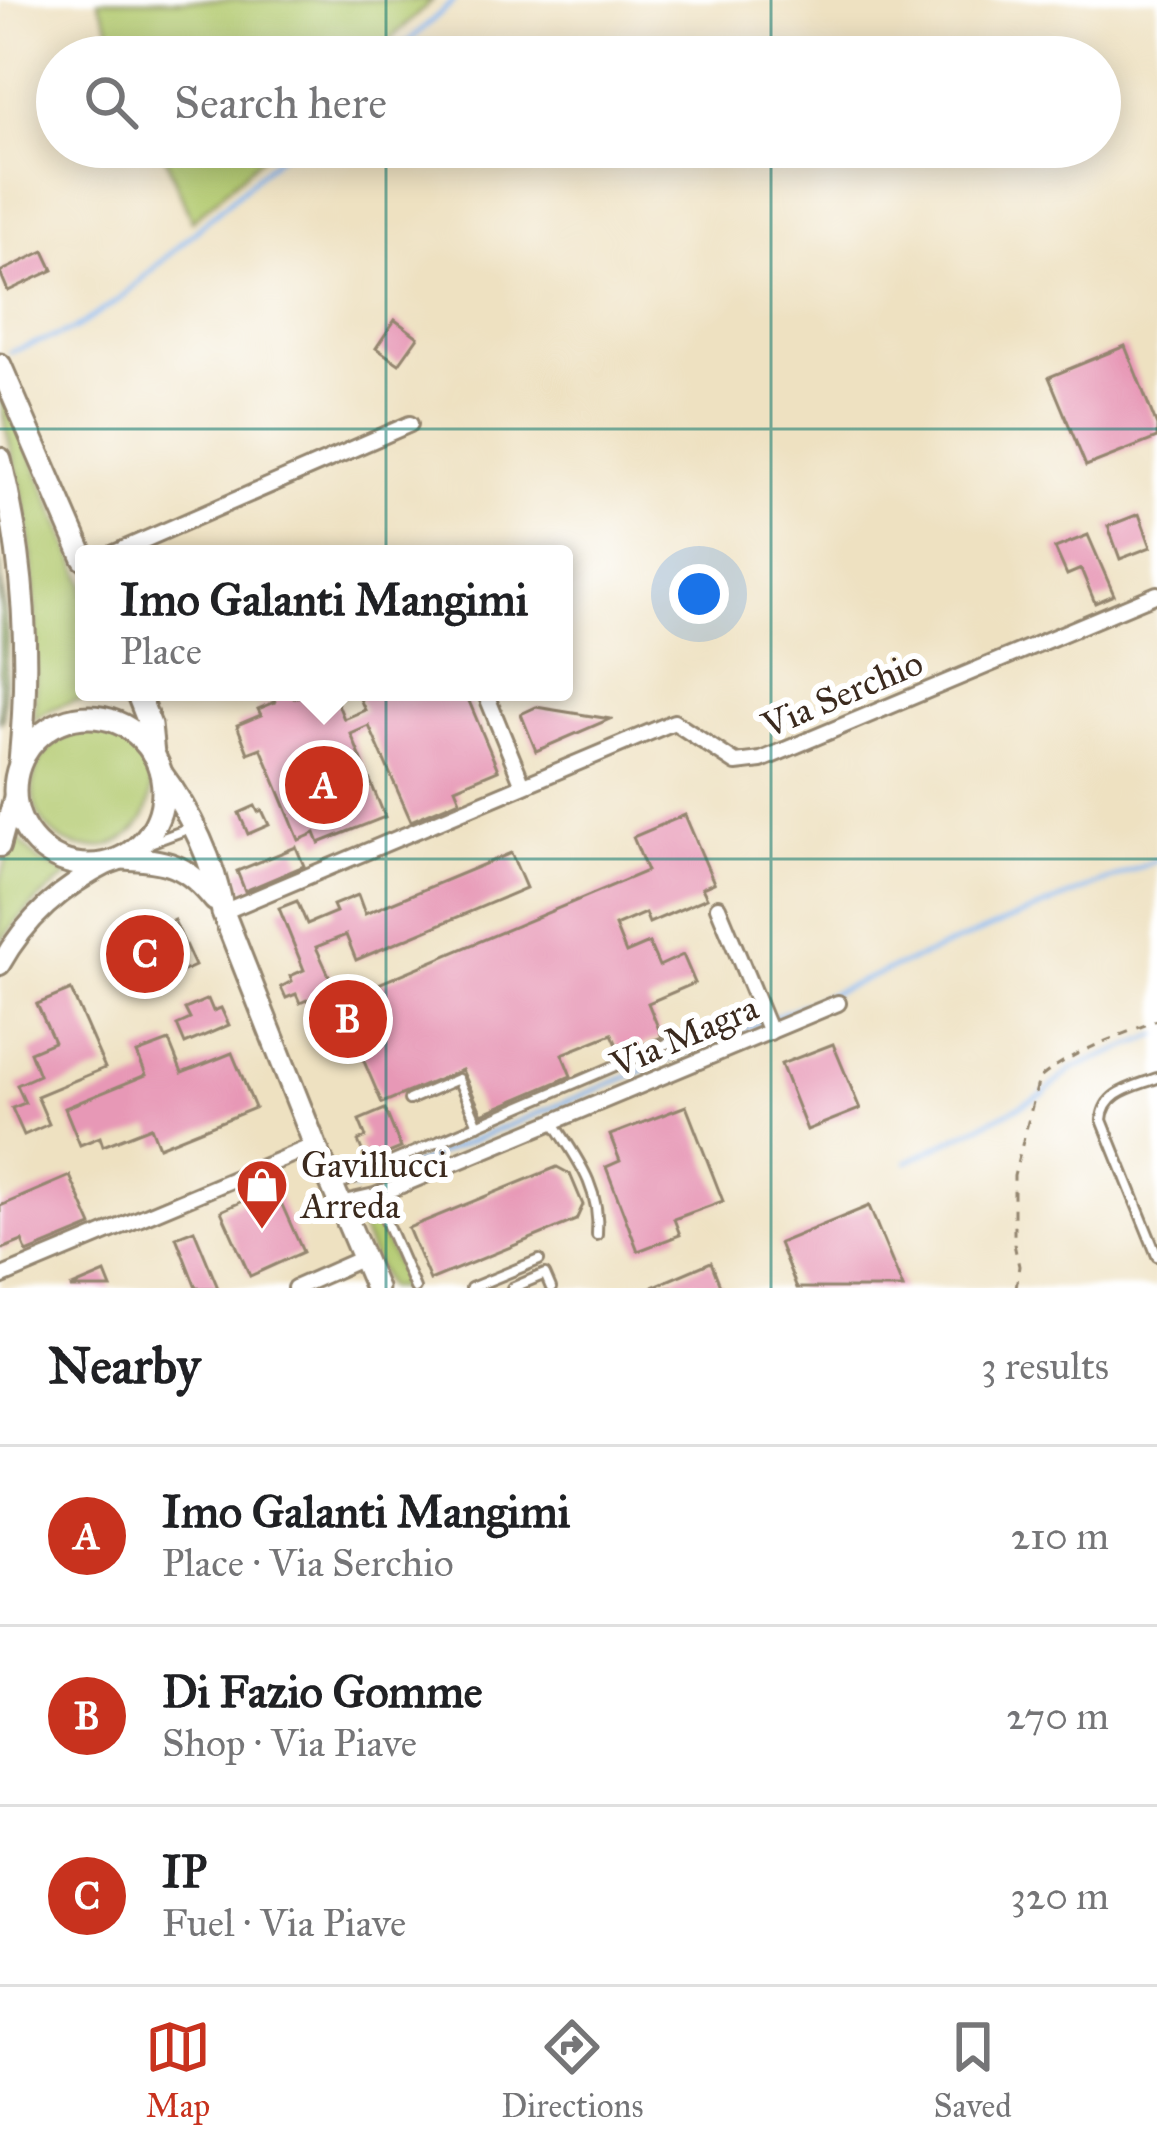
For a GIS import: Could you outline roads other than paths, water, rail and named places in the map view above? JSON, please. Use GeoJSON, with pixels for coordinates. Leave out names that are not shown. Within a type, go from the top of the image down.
{"type":"FeatureCollection","features":[{"type":"Feature","properties":{"kind":"main road"},"geometry":{"type":"LineString","coordinates":[[0,364],[78,545]]}},
{"type":"Feature","properties":{"kind":"main road"},"geometry":{"type":"LineString","coordinates":[[0,459],[16,534],[25,612],[26,688],[15,792],[29,835],[65,861],[87,866],[124,856],[170,863],[188,871],[224,912]]}},
{"type":"Feature","properties":{"kind":"main road"},"geometry":{"type":"LineString","coordinates":[[124,856],[152,831],[163,793],[141,701]]}},
{"type":"Feature","properties":{"kind":"main road"},"geometry":{"type":"LineString","coordinates":[[19,766],[48,729],[70,719],[94,717],[118,723],[138,736],[194,827],[315,1145],[376,1288]]}},
{"type":"Feature","properties":{"kind":"street"},"geometry":{"type":"LineString","coordinates":[[133,545],[410,424]]}},
{"type":"Feature","properties":{"kind":"street","name":"Via Serchio"},"geometry":{"type":"LineString","coordinates":[[224,912],[674,722],[736,763],[760,760],[1157,594]]}},
{"type":"Feature","properties":{"kind":"street"},"geometry":{"type":"LineString","coordinates":[[488,701],[524,784]]}},
{"type":"Feature","properties":{"kind":"street"},"geometry":{"type":"LineString","coordinates":[[0,847],[15,792]]}},
{"type":"Feature","properties":{"kind":"street"},"geometry":{"type":"LineString","coordinates":[[0,965],[41,908],[69,885],[124,856]]}},
{"type":"Feature","properties":{"kind":"street"},"geometry":{"type":"LineString","coordinates":[[718,908],[770,1032]]}},
{"type":"Feature","properties":{"kind":"street","name":"Via Magra"},"geometry":{"type":"LineString","coordinates":[[336,1195],[375,1196],[838,1004]]}},
{"type":"Feature","properties":{"kind":"street"},"geometry":{"type":"LineString","coordinates":[[0,1277],[315,1145]]}},
{"type":"Feature","properties":{"kind":"street"},"geometry":{"type":"LineString","coordinates":[[295,1288],[363,1258]]}},
{"type":"Feature","properties":{"kind":"lane"},"geometry":{"type":"LineString","coordinates":[[124,856],[194,827]]}},
{"type":"Feature","properties":{"kind":"lane"},"geometry":{"type":"LineString","coordinates":[[336,1195],[478,1125],[758,1004]]}},
{"type":"Feature","properties":{"kind":"lane"},"geometry":{"type":"LineString","coordinates":[[1157,1078],[1106,1102],[1102,1120],[1157,1256]]}},
{"type":"Feature","properties":{"kind":"lane"},"geometry":{"type":"LineString","coordinates":[[409,1100],[458,1079],[478,1125]]}},
{"type":"Feature","properties":{"kind":"lane"},"geometry":{"type":"LineString","coordinates":[[553,1122],[584,1170],[599,1209],[598,1235]]}},
{"type":"Feature","properties":{"kind":"lane"},"geometry":{"type":"LineString","coordinates":[[375,1196],[415,1288]]}},
{"type":"Feature","properties":{"kind":"lane"},"geometry":{"type":"LineString","coordinates":[[471,1288],[539,1261]]}},
{"type":"Feature","properties":{"kind":"lane"},"geometry":{"type":"LineString","coordinates":[[512,1288],[545,1274],[551,1288]]}},
{"type":"Feature","properties":{"kind":"waterway"},"geometry":{"type":"LineString","coordinates":[[415,36],[455,0]]}},
{"type":"Feature","properties":{"kind":"waterway"},"geometry":{"type":"LineString","coordinates":[[10,352],[73,330],[117,301],[266,168]]}},
{"type":"Feature","properties":{"kind":"waterway"},"geometry":{"type":"LineString","coordinates":[[353,1189],[1157,860]]}},
{"type":"Feature","properties":{"kind":"waterway"},"geometry":{"type":"LineString","coordinates":[[907,1162],[1042,1095],[1072,1069],[1157,1035]]}},
{"type":"Feature","properties":{"kind":"place","name":"Imo Galanti Mangimi"},"geometry":{"type":"Point","coordinates":[324,785]}},
{"type":"Feature","properties":{"kind":"place","name":"IP"},"geometry":{"type":"Point","coordinates":[145,954]}},
{"type":"Feature","properties":{"kind":"place","name":"Di Fazio Gomme"},"geometry":{"type":"Point","coordinates":[348,1019]}},
{"type":"Feature","properties":{"kind":"place","name":"Gavillucci Arreda"},"geometry":{"type":"Point","coordinates":[262,1231]}}]}
